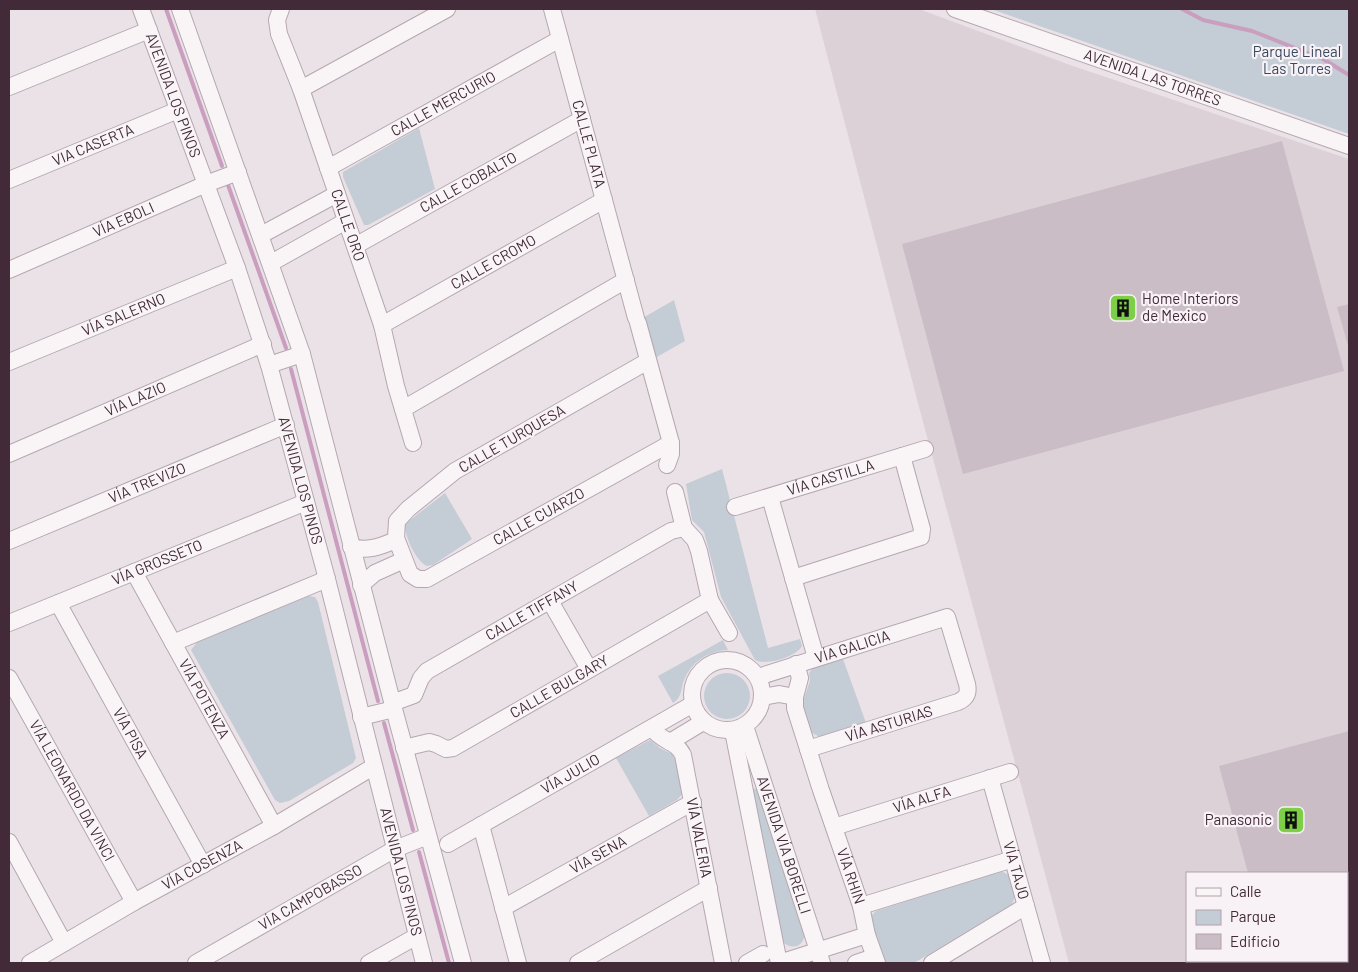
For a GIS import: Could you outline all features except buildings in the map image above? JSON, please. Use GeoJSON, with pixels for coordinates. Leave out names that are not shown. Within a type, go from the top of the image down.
{"type":"FeatureCollection","features":[{"type":"Feature","properties":{"kind":"street","name":"AVENIDA LOS PINOS"},"geometry":{"type":"LineString","coordinates":[[141,9],[237,268],[263,344],[327,579],[424,963]]}},
{"type":"Feature","properties":{"kind":"street"},"geometry":{"type":"LineString","coordinates":[[180,9],[302,354],[404,748],[463,963]]}},
{"type":"Feature","properties":{"kind":"street","name":"CALLE ORO"},"geometry":{"type":"LineString","coordinates":[[281,9],[277,20],[279,34],[301,89],[382,325],[413,443]]}},
{"type":"Feature","properties":{"kind":"street"},"geometry":{"type":"LineString","coordinates":[[301,89],[447,9]]}},
{"type":"Feature","properties":{"kind":"street","name":"CALLE PLATA"},"geometry":{"type":"LineString","coordinates":[[552,9],[670,443]]}},
{"type":"Feature","properties":{"kind":"street","name":"AVENIDA LAS TORRES"},"geometry":{"type":"LineString","coordinates":[[954,9],[1349,146]]}},
{"type":"Feature","properties":{"kind":"street"},"geometry":{"type":"LineString","coordinates":[[9,87],[149,30]]}},
{"type":"Feature","properties":{"kind":"street","name":"CALLE MERCURIO"},"geometry":{"type":"LineString","coordinates":[[328,168],[560,39]]}},
{"type":"Feature","properties":{"kind":"street","name":"VIA CASERTA"},"geometry":{"type":"LineString","coordinates":[[9,180],[178,110]]}},
{"type":"Feature","properties":{"kind":"street","name":"CALLE COBALTO"},"geometry":{"type":"LineString","coordinates":[[355,246],[582,119]]}},
{"type":"Feature","properties":{"kind":"street","name":"VÍA EBOLI"},"geometry":{"type":"LineString","coordinates":[[9,270],[206,184],[238,172]]}},
{"type":"Feature","properties":{"kind":"street"},"geometry":{"type":"LineString","coordinates":[[261,235],[337,194]]}},
{"type":"Feature","properties":{"kind":"street","name":"CALLE CROMO"},"geometry":{"type":"LineString","coordinates":[[382,325],[604,200]]}},
{"type":"Feature","properties":{"kind":"street"},"geometry":{"type":"LineString","coordinates":[[271,264],[346,221]]}},
{"type":"Feature","properties":{"kind":"street","name":"VÍA SALERNO"},"geometry":{"type":"LineString","coordinates":[[9,362],[237,268]]}},
{"type":"Feature","properties":{"kind":"street"},"geometry":{"type":"LineString","coordinates":[[403,409],[626,280]]}},
{"type":"Feature","properties":{"kind":"street","name":"VÍA LAZIO"},"geometry":{"type":"LineString","coordinates":[[9,454],[263,344]]}},
{"type":"Feature","properties":{"kind":"street"},"geometry":{"type":"LineString","coordinates":[[269,365],[302,354]]}},
{"type":"Feature","properties":{"kind":"street","name":"CALLE TURQUESA"},"geometry":{"type":"LineString","coordinates":[[396,537],[396,524],[399,518],[448,475],[648,361]]}},
{"type":"Feature","properties":{"kind":"street","name":"VÍA TREVIZO"},"geometry":{"type":"LineString","coordinates":[[9,541],[286,425]]}},
{"type":"Feature","properties":{"kind":"street"},"geometry":{"type":"LineString","coordinates":[[667,465],[671,454],[670,443]]}},
{"type":"Feature","properties":{"kind":"street","name":"CALLE CUARZO"},"geometry":{"type":"LineString","coordinates":[[406,565],[415,578],[428,579],[670,443]]}},
{"type":"Feature","properties":{"kind":"street","name":"VÍA CASTILLA"},"geometry":{"type":"LineString","coordinates":[[735,507],[925,449]]}},
{"type":"Feature","properties":{"kind":"street"},"geometry":{"type":"LineString","coordinates":[[793,578],[916,539],[922,535],[902,456]]}},
{"type":"Feature","properties":{"kind":"street"},"geometry":{"type":"LineString","coordinates":[[675,492],[684,528],[695,540],[699,551],[710,600],[729,633]]}},
{"type":"Feature","properties":{"kind":"street"},"geometry":{"type":"LineString","coordinates":[[770,496],[816,658]]}},
{"type":"Feature","properties":{"kind":"street","name":"VÍA GROSSETO"},"geometry":{"type":"LineString","coordinates":[[9,623],[306,502]]}},
{"type":"Feature","properties":{"kind":"street","name":"CALLE TIFFANY"},"geometry":{"type":"LineString","coordinates":[[361,717],[393,706],[414,695],[421,678],[427,671],[671,531],[684,528]]}},
{"type":"Feature","properties":{"kind":"street"},"geometry":{"type":"LineString","coordinates":[[351,547],[365,550],[371,549],[396,537],[406,565],[375,573],[362,585]]}},
{"type":"Feature","properties":{"kind":"street","name":"VÍA POTENZA"},"geometry":{"type":"LineString","coordinates":[[134,572],[274,826]]}},
{"type":"Feature","properties":{"kind":"street"},"geometry":{"type":"LineString","coordinates":[[172,642],[327,579]]}},
{"type":"Feature","properties":{"kind":"street","name":"CALLE BULGARY"},"geometry":{"type":"LineString","coordinates":[[404,748],[429,742],[446,749],[452,748],[710,600]]}},
{"type":"Feature","properties":{"kind":"street"},"geometry":{"type":"LineString","coordinates":[[550,601],[589,669]]}},
{"type":"Feature","properties":{"kind":"street","name":"VÍA PISA"},"geometry":{"type":"LineString","coordinates":[[58,603],[202,865]]}},
{"type":"Feature","properties":{"kind":"street","name":"VÍA GALICIA"},"geometry":{"type":"LineString","coordinates":[[758,677],[947,617],[967,684],[967,694]]}},
{"type":"Feature","properties":{"kind":"street"},"geometry":{"type":"LineString","coordinates":[[730,660],[741,663],[751,669],[758,677],[763,697],[760,708],[754,718],[739,728],[722,731],[712,728],[703,722],[693,704],[692,693],[694,682],[700,672],[709,665],[719,661],[730,660]]}},
{"type":"Feature","properties":{"kind":"street","name":"VÍA RHIN"},"geometry":{"type":"LineString","coordinates":[[796,664],[800,678],[795,697],[795,708],[861,906],[867,935],[876,960]]}},
{"type":"Feature","properties":{"kind":"street","name":"VÍA LEONARDO DA VINCI"},"geometry":{"type":"LineString","coordinates":[[9,678],[134,902]]}},
{"type":"Feature","properties":{"kind":"street"},"geometry":{"type":"LineString","coordinates":[[763,697],[779,694],[795,697]]}},
{"type":"Feature","properties":{"kind":"street","name":"VÍA ASTURIAS"},"geometry":{"type":"LineString","coordinates":[[808,749],[958,702],[967,694]]}},
{"type":"Feature","properties":{"kind":"street","name":"VÍA JULIO"},"geometry":{"type":"LineString","coordinates":[[448,844],[693,704]]}},
{"type":"Feature","properties":{"kind":"street"},"geometry":{"type":"LineString","coordinates":[[670,742],[703,722]]}},
{"type":"Feature","properties":{"kind":"street","name":"VÍA VALERIA"},"geometry":{"type":"LineString","coordinates":[[652,728],[660,738],[678,747],[683,755],[723,963]]}},
{"type":"Feature","properties":{"kind":"street","name":"AVENIDA VÍA BORELLI"},"geometry":{"type":"LineString","coordinates":[[739,728],[756,761],[820,958]]}},
{"type":"Feature","properties":{"kind":"street","name":"AVENIDA VÍA BORELLI"},"geometry":{"type":"LineString","coordinates":[[739,728],[740,765],[780,963]]}},
{"type":"Feature","properties":{"kind":"street"},"geometry":{"type":"LineString","coordinates":[[740,765],[756,761]]}},
{"type":"Feature","properties":{"kind":"street","name":"VÍA COSENZA"},"geometry":{"type":"LineString","coordinates":[[39,961],[64,943],[134,902],[274,826],[374,767]]}},
{"type":"Feature","properties":{"kind":"street","name":"VÍA ALFA"},"geometry":{"type":"LineString","coordinates":[[834,828],[1010,772]]}},
{"type":"Feature","properties":{"kind":"street","name":"VÍA TAJO"},"geometry":{"type":"LineString","coordinates":[[990,778],[1042,963]]}},
{"type":"Feature","properties":{"kind":"street","name":"VÍA SENA"},"geometry":{"type":"LineString","coordinates":[[503,908],[692,802]]}},
{"type":"Feature","properties":{"kind":"street"},"geometry":{"type":"LineString","coordinates":[[481,825],[518,963]]}},
{"type":"Feature","properties":{"kind":"street","name":"VÍA CAMPOBASSO"},"geometry":{"type":"LineString","coordinates":[[196,963],[395,849],[428,836]]}},
{"type":"Feature","properties":{"kind":"street"},"geometry":{"type":"LineString","coordinates":[[9,842],[64,943]]}},
{"type":"Feature","properties":{"kind":"street"},"geometry":{"type":"LineString","coordinates":[[861,906],[1013,859]]}},
{"type":"Feature","properties":{"kind":"street"},"geometry":{"type":"LineString","coordinates":[[578,963],[709,888]]}},
{"type":"Feature","properties":{"kind":"street"},"geometry":{"type":"LineString","coordinates":[[932,963],[1026,906]]}},
{"type":"Feature","properties":{"kind":"street"},"geometry":{"type":"LineString","coordinates":[[780,963],[820,958],[867,935]]}},
{"type":"Feature","properties":{"kind":"street"},"geometry":{"type":"LineString","coordinates":[[369,963],[417,936]]}},
{"type":"Feature","properties":{"kind":"street"},"geometry":{"type":"LineString","coordinates":[[747,963],[763,954]]}},
{"type":"Feature","properties":{"kind":"street"},"geometry":{"type":"LineString","coordinates":[[856,963],[876,960]]}},
{"type":"Feature","properties":{"kind":"shaded area"},"geometry":{"type":"Polygon","coordinates":[[[815,9],[919,9],[1073,66],[1349,159],[1349,963],[1069,963],[919,407],[815,9]]]}},
{"type":"Feature","properties":{"kind":"green space","name":"Parque Lineal Las Torres"},"geometry":{"type":"Polygon","coordinates":[[[991,9],[1349,9],[1349,134],[1028,22],[991,9]]]}},
{"type":"Feature","properties":{"kind":"green space"},"geometry":{"type":"Polygon","coordinates":[[[419,128],[435,189],[368,225],[364,225],[343,177],[343,172],[419,128]]]}},
{"type":"Feature","properties":{"kind":"green space"},"geometry":{"type":"Polygon","coordinates":[[[674,300],[685,341],[655,358],[641,319],[674,300]]]}},
{"type":"Feature","properties":{"kind":"green space"},"geometry":{"type":"Polygon","coordinates":[[[722,469],[768,648],[800,639],[802,646],[794,654],[787,657],[766,662],[755,660],[721,597],[704,532],[692,520],[686,484],[722,469]]]}},
{"type":"Feature","properties":{"kind":"green space"},"geometry":{"type":"Polygon","coordinates":[[[445,493],[472,539],[433,565],[427,566],[415,554],[406,535],[405,524],[445,493]]]}},
{"type":"Feature","properties":{"kind":"green space"},"geometry":{"type":"Polygon","coordinates":[[[309,596],[315,597],[318,602],[356,758],[353,763],[289,801],[280,803],[275,800],[191,650],[198,641],[309,596]]]}},
{"type":"Feature","properties":{"kind":"green space"},"geometry":{"type":"Polygon","coordinates":[[[723,640],[728,650],[707,655],[695,664],[686,676],[679,697],[673,703],[658,676],[723,640]]]}},
{"type":"Feature","properties":{"kind":"green space"},"geometry":{"type":"Polygon","coordinates":[[[843,659],[866,723],[820,737],[812,733],[802,704],[810,681],[809,673],[813,668],[843,659]]]}},
{"type":"Feature","properties":{"kind":"green space"},"geometry":{"type":"Polygon","coordinates":[[[732,673],[744,679],[749,687],[749,705],[744,713],[736,718],[722,719],[710,713],[705,705],[704,691],[710,679],[718,674],[732,673]]]}},
{"type":"Feature","properties":{"kind":"green space"},"geometry":{"type":"Polygon","coordinates":[[[650,740],[674,755],[683,793],[677,800],[649,816],[616,758],[650,740]]]}},
{"type":"Feature","properties":{"kind":"green space"},"geometry":{"type":"Polygon","coordinates":[[[758,788],[805,933],[803,941],[794,947],[783,942],[752,791],[758,788]]]}},
{"type":"Feature","properties":{"kind":"green space"},"geometry":{"type":"Polygon","coordinates":[[[1001,871],[1009,875],[1015,897],[1012,904],[914,963],[886,963],[871,922],[871,916],[876,911],[1001,871]]]}},
{"type":"Feature","properties":{"kind":"waterway"},"geometry":{"type":"LineString","coordinates":[[166,9],[222,166]]}},
{"type":"Feature","properties":{"kind":"waterway"},"geometry":{"type":"LineString","coordinates":[[1182,9],[1203,20],[1252,31],[1323,59],[1349,75]]}},
{"type":"Feature","properties":{"kind":"waterway"},"geometry":{"type":"LineString","coordinates":[[228,185],[286,348]]}},
{"type":"Feature","properties":{"kind":"waterway"},"geometry":{"type":"LineString","coordinates":[[291,369],[378,701]]}},
{"type":"Feature","properties":{"kind":"waterway"},"geometry":{"type":"LineString","coordinates":[[384,723],[413,830]]}},
{"type":"Feature","properties":{"kind":"waterway"},"geometry":{"type":"LineString","coordinates":[[419,852],[449,963]]}},
{"type":"Feature","properties":{"kind":"place","name":"Home Interiors de Mexico"},"geometry":{"type":"Point","coordinates":[1123,308]}},
{"type":"Feature","properties":{"kind":"place","name":"Panasonic"},"geometry":{"type":"Point","coordinates":[1291,820]}}]}
